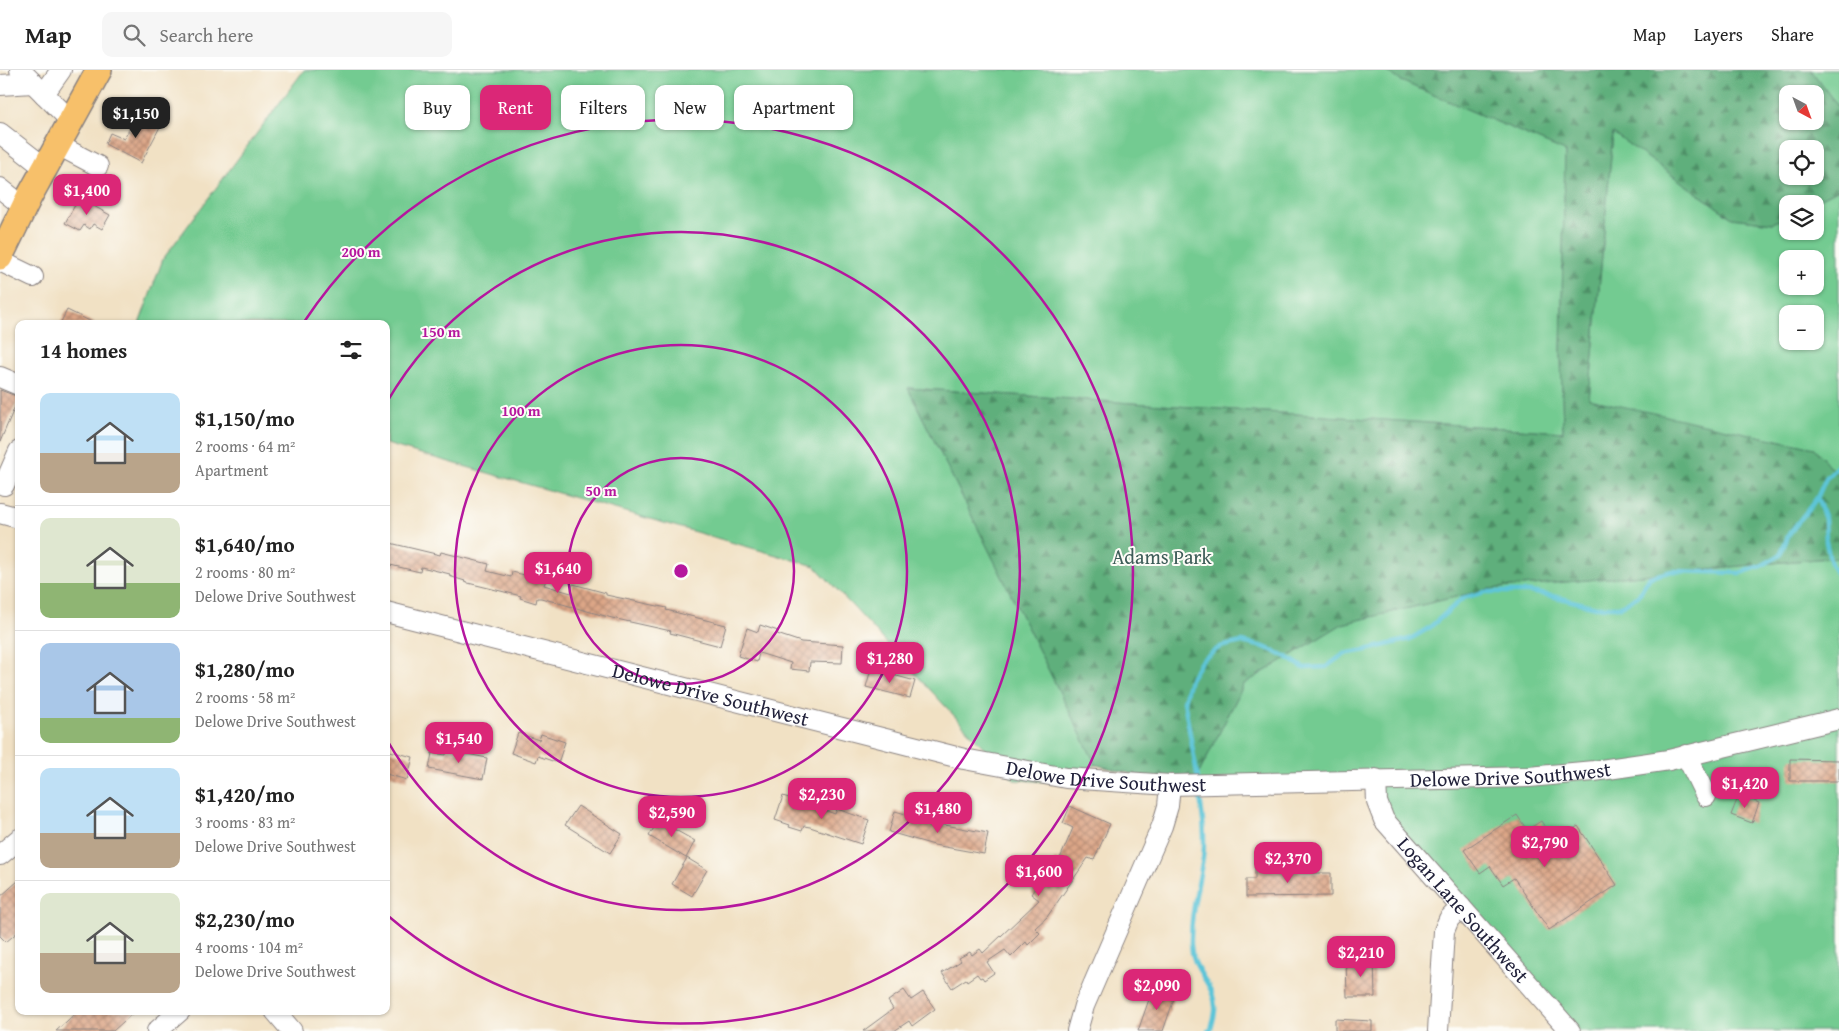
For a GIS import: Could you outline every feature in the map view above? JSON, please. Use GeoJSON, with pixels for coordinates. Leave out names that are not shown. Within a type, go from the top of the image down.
{"type":"FeatureCollection","features":[{"type":"Feature","properties":{"kind":"main road"},"geometry":{"type":"LineString","coordinates":[[2,248],[98,70]]}},
{"type":"Feature","properties":{"kind":"street"},"geometry":{"type":"LineString","coordinates":[[0,85],[32,82],[61,70]]}},
{"type":"Feature","properties":{"kind":"street"},"geometry":{"type":"LineString","coordinates":[[32,82],[71,121]]}},
{"type":"Feature","properties":{"kind":"street"},"geometry":{"type":"LineString","coordinates":[[0,133],[45,168]]}},
{"type":"Feature","properties":{"kind":"street"},"geometry":{"type":"LineString","coordinates":[[58,145],[98,166]]}},
{"type":"Feature","properties":{"kind":"street"},"geometry":{"type":"LineString","coordinates":[[0,188],[24,207]]}},
{"type":"Feature","properties":{"kind":"street"},"geometry":{"type":"LineString","coordinates":[[2,248],[33,277]]}},
{"type":"Feature","properties":{"kind":"street"},"geometry":{"type":"LineString","coordinates":[[0,377],[15,383]]}},
{"type":"Feature","properties":{"kind":"street"},"geometry":{"type":"LineString","coordinates":[[0,484],[4,485],[15,460]]}},
{"type":"Feature","properties":{"kind":"street"},"geometry":{"type":"LineString","coordinates":[[0,513],[15,517]]}},
{"type":"Feature","properties":{"kind":"street","name":"Delowe Drive Southwest"},"geometry":{"type":"LineString","coordinates":[[390,613],[964,759],[1066,778],[1170,785],[1529,777],[1594,771],[1686,756],[1839,719]]}},
{"type":"Feature","properties":{"kind":"street"},"geometry":{"type":"LineString","coordinates":[[1686,756],[1706,796]]}},
{"type":"Feature","properties":{"kind":"street","name":"Logan Lane Southwest"},"geometry":{"type":"LineString","coordinates":[[1376,779],[1378,802],[1384,820],[1570,1031]]}},
{"type":"Feature","properties":{"kind":"street"},"geometry":{"type":"LineString","coordinates":[[1077,1031],[1084,1006],[1162,826],[1168,806],[1170,785]]}},
{"type":"Feature","properties":{"kind":"street"},"geometry":{"type":"LineString","coordinates":[[0,855],[15,842]]}},
{"type":"Feature","properties":{"kind":"street"},"geometry":{"type":"LineString","coordinates":[[1438,1031],[1444,931],[1449,918],[1461,907]]}},
{"type":"Feature","properties":{"kind":"street"},"geometry":{"type":"LineString","coordinates":[[157,1031],[175,1015]]}},
{"type":"Feature","properties":{"kind":"street"},"geometry":{"type":"LineString","coordinates":[[278,1015],[292,1031]]}},
{"type":"Feature","properties":{"kind":"green space"},"geometry":{"type":"Polygon","coordinates":[[[304,70],[1385,70],[1401,81],[1565,151],[1561,354],[1563,432],[908,388],[1096,765],[1055,782],[1014,780],[815,566],[390,445],[390,320],[140,320],[163,259],[304,70]]]}},
{"type":"Feature","properties":{"kind":"green space","name":"Adams Park"},"geometry":{"type":"Polygon","coordinates":[[[1385,70],[1811,70],[1822,85],[1779,85],[1779,130],[1824,130],[1824,88],[1839,108],[1839,189],[1824,197],[1824,195],[1779,195],[1779,220],[1773,223],[1732,218],[1613,133],[1589,399],[1814,448],[1839,477],[1839,557],[1489,589],[1342,624],[1244,684],[1191,789],[1096,765],[908,388],[1563,432],[1561,354],[1565,151],[1401,81],[1385,70]]]}},
{"type":"Feature","properties":{"kind":"green space"},"geometry":{"type":"Polygon","coordinates":[[[1811,70],[1839,70],[1839,108],[1824,85],[1811,70]]]}},
{"type":"Feature","properties":{"kind":"green space"},"geometry":{"type":"Polygon","coordinates":[[[1613,133],[1732,218],[1773,223],[1779,220],[1779,240],[1824,240],[1824,197],[1839,189],[1839,477],[1814,448],[1589,400],[1613,133]]]}},
{"type":"Feature","properties":{"kind":"green space"},"geometry":{"type":"Polygon","coordinates":[[[1839,557],[1839,1031],[1565,1031],[1392,827],[1372,783],[1191,789],[1244,684],[1342,624],[1489,589],[1839,557]]]}},
{"type":"Feature","properties":{"kind":"building"},"geometry":{"type":"Polygon","coordinates":[[[144,114],[162,123],[141,163],[105,144],[110,133],[124,139],[130,128],[135,131],[144,114]]]}},
{"type":"Feature","properties":{"kind":"building"},"geometry":{"type":"Polygon","coordinates":[[[79,198],[110,215],[102,229],[93,224],[90,229],[84,225],[80,231],[65,223],[79,198]]]}},
{"type":"Feature","properties":{"kind":"building"},"geometry":{"type":"Polygon","coordinates":[[[67,310],[88,320],[62,320],[67,310]]]}},
{"type":"Feature","properties":{"kind":"building"},"geometry":{"type":"Polygon","coordinates":[[[0,390],[15,396],[15,406],[0,442],[0,390]]]}},
{"type":"Feature","properties":{"kind":"building"},"geometry":{"type":"Polygon","coordinates":[[[390,543],[440,555],[441,552],[489,564],[487,571],[511,577],[512,572],[546,580],[544,585],[571,593],[573,584],[606,593],[606,595],[667,608],[666,610],[726,625],[720,646],[670,633],[671,631],[612,618],[541,598],[537,598],[536,603],[520,598],[521,596],[464,582],[449,576],[450,574],[421,567],[420,572],[390,565],[390,543]]]}},
{"type":"Feature","properties":{"kind":"building"},"geometry":{"type":"Polygon","coordinates":[[[760,625],[778,631],[777,634],[801,642],[843,645],[842,663],[810,662],[809,671],[790,669],[791,663],[759,653],[757,662],[738,656],[747,628],[758,632],[760,625]]]}},
{"type":"Feature","properties":{"kind":"building"},"geometry":{"type":"Polygon","coordinates":[[[871,669],[915,681],[910,698],[866,687],[871,669]]]}},
{"type":"Feature","properties":{"kind":"building"},"geometry":{"type":"Polygon","coordinates":[[[518,733],[539,740],[541,734],[565,742],[558,763],[538,756],[536,762],[511,753],[518,733]]]}},
{"type":"Feature","properties":{"kind":"building"},"geometry":{"type":"Polygon","coordinates":[[[447,750],[487,758],[483,779],[429,769],[432,753],[446,755],[447,750]]]}},
{"type":"Feature","properties":{"kind":"building"},"geometry":{"type":"Polygon","coordinates":[[[390,751],[413,757],[407,780],[390,775],[390,751]]]}},
{"type":"Feature","properties":{"kind":"building"},"geometry":{"type":"Polygon","coordinates":[[[1790,759],[1839,760],[1839,781],[1790,781],[1790,759]]]}},
{"type":"Feature","properties":{"kind":"building"},"geometry":{"type":"Polygon","coordinates":[[[1739,795],[1759,803],[1752,823],[1731,815],[1739,795]]]}},
{"type":"Feature","properties":{"kind":"building"},"geometry":{"type":"Polygon","coordinates":[[[783,796],[835,814],[837,809],[869,820],[861,844],[810,827],[804,826],[802,831],[775,820],[783,796]]]}},
{"type":"Feature","properties":{"kind":"building"},"geometry":{"type":"Polygon","coordinates":[[[578,806],[622,834],[610,853],[565,825],[578,806]]]}},
{"type":"Feature","properties":{"kind":"building"},"geometry":{"type":"Polygon","coordinates":[[[1070,806],[1110,824],[1094,860],[1088,858],[1047,917],[1035,928],[1040,933],[1028,945],[1026,942],[1011,957],[1005,950],[987,962],[994,973],[984,980],[977,974],[952,988],[942,973],[961,961],[959,958],[970,952],[972,955],[980,949],[983,953],[1039,900],[1031,894],[1055,859],[1059,861],[1073,828],[1063,823],[1070,806]]]}},
{"type":"Feature","properties":{"kind":"building"},"geometry":{"type":"Polygon","coordinates":[[[895,811],[934,823],[988,833],[984,854],[934,845],[889,832],[895,811]]]}},
{"type":"Feature","properties":{"kind":"building"},"geometry":{"type":"Polygon","coordinates":[[[1517,815],[1527,830],[1541,821],[1555,842],[1578,826],[1617,885],[1549,930],[1514,878],[1503,885],[1490,866],[1480,873],[1464,850],[1517,815]]]}},
{"type":"Feature","properties":{"kind":"building"},"geometry":{"type":"Polygon","coordinates":[[[661,816],[673,822],[670,827],[695,841],[686,858],[649,836],[661,816]]]}},
{"type":"Feature","properties":{"kind":"building"},"geometry":{"type":"Polygon","coordinates":[[[687,858],[707,870],[692,896],[672,884],[687,858]]]}},
{"type":"Feature","properties":{"kind":"building"},"geometry":{"type":"Polygon","coordinates":[[[1255,868],[1299,868],[1299,873],[1331,873],[1331,896],[1246,897],[1246,879],[1255,879],[1255,868]]]}},
{"type":"Feature","properties":{"kind":"building"},"geometry":{"type":"Polygon","coordinates":[[[15,884],[15,934],[6,942],[0,936],[0,897],[15,884]]]}},
{"type":"Feature","properties":{"kind":"building"},"geometry":{"type":"Polygon","coordinates":[[[1374,959],[1375,997],[1347,997],[1346,960],[1374,959]]]}},
{"type":"Feature","properties":{"kind":"building"},"geometry":{"type":"Polygon","coordinates":[[[1153,988],[1175,996],[1163,1031],[1138,1031],[1153,988]]]}},
{"type":"Feature","properties":{"kind":"building"},"geometry":{"type":"Polygon","coordinates":[[[904,990],[911,1000],[923,992],[935,1009],[912,1026],[909,1021],[894,1031],[863,1031],[893,1009],[888,1001],[904,990]]]}},
{"type":"Feature","properties":{"kind":"building"},"geometry":{"type":"Polygon","coordinates":[[[74,1015],[131,1015],[113,1031],[56,1031],[74,1015]]]}},
{"type":"Feature","properties":{"kind":"building"},"geometry":{"type":"Polygon","coordinates":[[[1335,1019],[1372,1021],[1372,1031],[1335,1031],[1335,1019]]]}},
{"type":"Feature","properties":{"kind":"waterway"},"geometry":{"type":"LineString","coordinates":[[1198,779],[1184,701],[1190,679],[1202,660],[1220,647],[1242,642],[1264,647],[1285,656],[1304,668],[1326,667],[1344,654],[1410,639],[1429,628],[1463,598],[1485,592],[1530,592],[1596,607],[1619,607],[1638,596],[1650,577],[1672,571],[1740,573],[1761,566],[1780,555],[1789,534],[1817,498],[1826,478],[1839,464]]}},
{"type":"Feature","properties":{"kind":"waterway"},"geometry":{"type":"LineString","coordinates":[[1817,498],[1825,519],[1826,542],[1831,564],[1839,578]]}},
{"type":"Feature","properties":{"kind":"waterway"},"geometry":{"type":"LineString","coordinates":[[1199,790],[1204,849],[1193,912],[1191,945],[1195,962],[1214,999],[1214,1016],[1211,1030],[1208,1031]]}}]}
